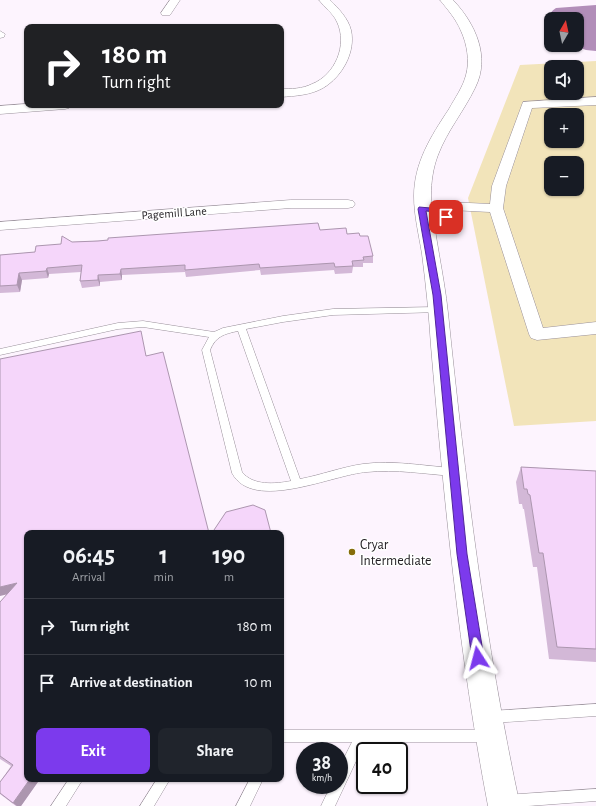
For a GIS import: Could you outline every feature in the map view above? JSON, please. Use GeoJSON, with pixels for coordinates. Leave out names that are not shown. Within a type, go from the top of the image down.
{"type":"FeatureCollection","features":[{"type":"Feature","properties":{"kind":"street"},"geometry":{"type":"LineString","coordinates":[[166,13],[175,0]]}},
{"type":"Feature","properties":{"kind":"street"},"geometry":{"type":"LineString","coordinates":[[284,93],[307,90],[320,86],[336,71],[342,59],[347,45],[348,36],[343,21],[324,0]]}},
{"type":"Feature","properties":{"kind":"street"},"geometry":{"type":"LineString","coordinates":[[446,0],[460,16],[468,29],[473,43],[474,62],[469,86],[438,137],[429,157],[423,179],[422,209],[438,310],[462,554],[488,727],[504,804]]}},
{"type":"Feature","properties":{"kind":"street"},"geometry":{"type":"LineString","coordinates":[[596,101],[527,105],[499,186],[498,214],[537,334],[596,328]]}},
{"type":"Feature","properties":{"kind":"street"},"geometry":{"type":"LineString","coordinates":[[0,110],[26,108]]}},
{"type":"Feature","properties":{"kind":"street","name":"Pagemill Lane"},"geometry":{"type":"LineString","coordinates":[[0,226],[291,204],[348,204]]}},
{"type":"Feature","properties":{"kind":"street"},"geometry":{"type":"LineString","coordinates":[[422,209],[439,210],[446,217],[498,214]]}},
{"type":"Feature","properties":{"kind":"lane"},"geometry":{"type":"LineString","coordinates":[[438,310],[333,312],[283,319],[224,331],[214,335],[209,341],[206,350],[237,473],[244,482],[258,486],[281,487],[364,468],[382,467],[454,472]]}},
{"type":"Feature","properties":{"kind":"lane"},"geometry":{"type":"LineString","coordinates":[[0,352],[124,326],[156,325],[214,335]]}},
{"type":"Feature","properties":{"kind":"lane"},"geometry":{"type":"LineString","coordinates":[[241,328],[297,484]]}},
{"type":"Feature","properties":{"kind":"lane"},"geometry":{"type":"LineString","coordinates":[[284,736],[361,737],[488,727],[596,710]]}},
{"type":"Feature","properties":{"kind":"lane"},"geometry":{"type":"LineString","coordinates":[[348,764],[361,737]]}},
{"type":"Feature","properties":{"kind":"lane"},"geometry":{"type":"LineString","coordinates":[[58,806],[75,782]]}},
{"type":"Feature","properties":{"kind":"lane"},"geometry":{"type":"LineString","coordinates":[[147,806],[162,782]]}},
{"type":"Feature","properties":{"kind":"lane"},"geometry":{"type":"LineString","coordinates":[[243,806],[255,782]]}},
{"type":"Feature","properties":{"kind":"lane"},"geometry":{"type":"LineString","coordinates":[[328,806],[333,794]]}},
{"type":"Feature","properties":{"kind":"lane"},"geometry":{"type":"LineString","coordinates":[[504,804],[596,795]]}},
{"type":"Feature","properties":{"kind":"shaded area"},"geometry":{"type":"Polygon","coordinates":[[[596,5],[596,51],[584,49],[584,12],[551,12],[556,8],[596,5]]]}},
{"type":"Feature","properties":{"kind":"shaded area"},"geometry":{"type":"Polygon","coordinates":[[[596,61],[596,421],[514,426],[468,198],[520,65],[544,64],[544,100],[584,100],[584,62],[596,61]]]}},
{"type":"Feature","properties":{"kind":"building"},"geometry":{"type":"Polygon","coordinates":[[[318,223],[320,230],[346,228],[347,234],[359,233],[360,236],[368,236],[373,256],[363,257],[364,260],[352,261],[353,266],[335,267],[334,263],[260,268],[259,264],[185,270],[185,265],[121,269],[120,274],[98,275],[98,280],[80,281],[82,265],[47,268],[46,271],[19,273],[17,285],[0,286],[0,255],[35,252],[36,246],[61,244],[62,236],[72,242],[98,241],[108,240],[108,238],[318,223]]]}},
{"type":"Feature","properties":{"kind":"building"},"geometry":{"type":"Polygon","coordinates":[[[141,331],[146,356],[163,352],[208,530],[24,530],[24,782],[28,782],[13,803],[0,793],[0,782],[13,765],[0,756],[0,602],[17,583],[0,587],[0,359],[141,331]]]}},
{"type":"Feature","properties":{"kind":"building"},"geometry":{"type":"Polygon","coordinates":[[[521,467],[596,471],[596,649],[557,647],[543,553],[539,553],[530,495],[528,494],[527,489],[524,489],[521,467]]]}},
{"type":"Feature","properties":{"kind":"building"},"geometry":{"type":"Polygon","coordinates":[[[253,505],[265,510],[270,530],[214,530],[226,512],[253,505]]]}},
{"type":"Feature","properties":{"kind":"place","name":"Cryar Intermediate"},"geometry":{"type":"Point","coordinates":[352,552]}},
{"type":"Feature","properties":{"kind":"route"},"geometry":{"type":"LineString","coordinates":[[446,217],[439,210],[422,209],[437,295],[462,554],[478,658]]}}]}
